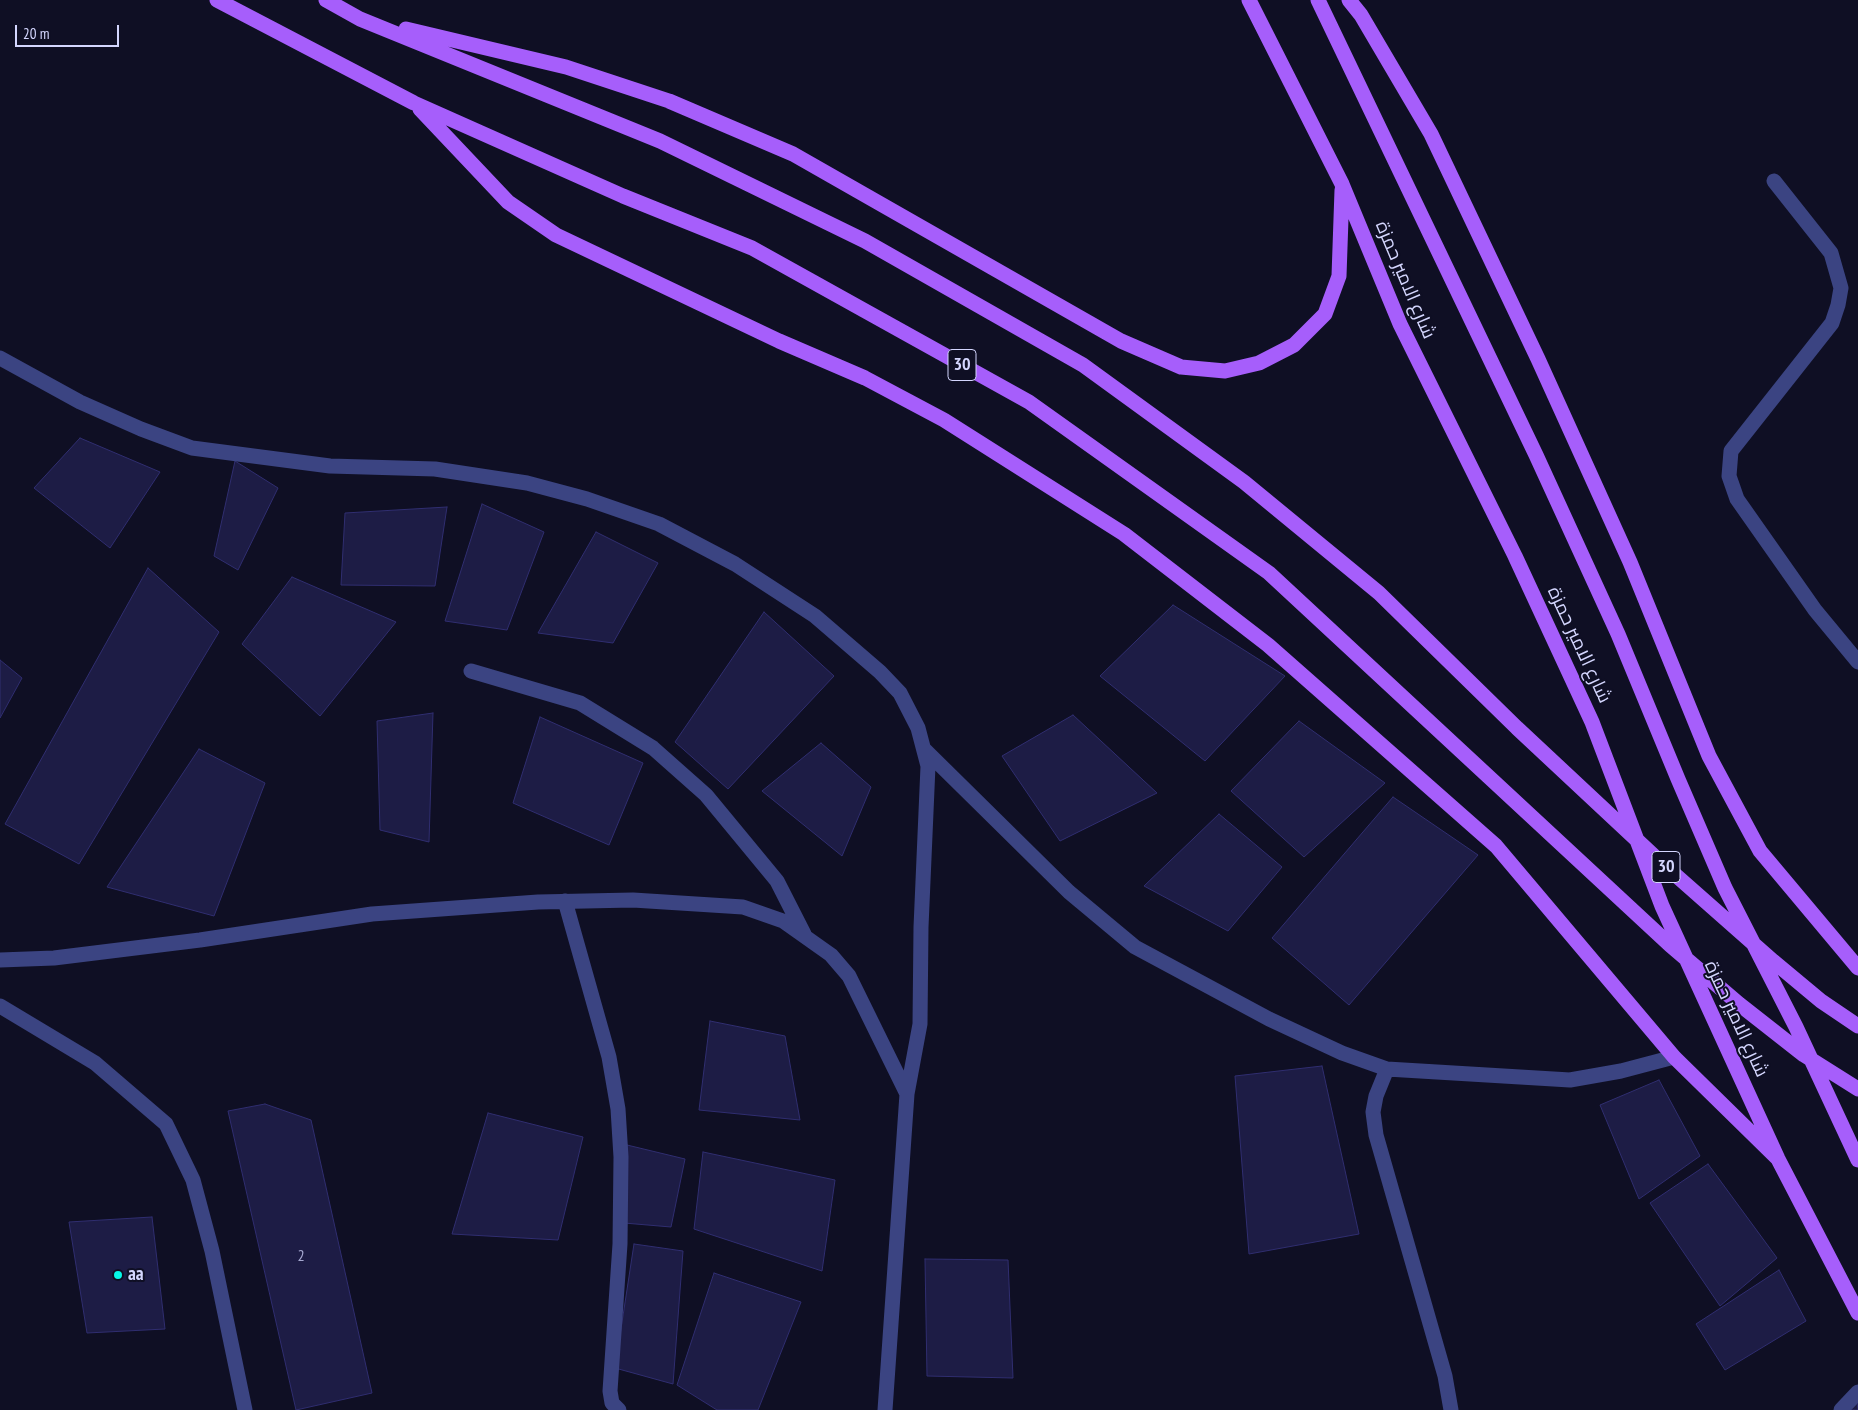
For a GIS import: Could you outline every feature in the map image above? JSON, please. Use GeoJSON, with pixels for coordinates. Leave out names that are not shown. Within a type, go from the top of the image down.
{"type":"FeatureCollection","features":[{"type":"Feature","properties":{"kind":"main road","name":"30"},"geometry":{"type":"LineString","coordinates":[[218,0],[414,102],[623,196],[752,248],[1029,402],[1268,574],[1670,945],[1739,1004],[1804,1055],[1858,1090]]}},
{"type":"Feature","properties":{"kind":"main road","name":"30"},"geometry":{"type":"LineString","coordinates":[[326,0],[360,18],[660,141],[865,241],[1083,365],[1244,482],[1380,592],[1517,728],[1654,856],[1821,1001],[1858,1026]]}},
{"type":"Feature","properties":{"kind":"main road","name":"شارع الامير حمزة"},"geometry":{"type":"LineString","coordinates":[[1249,0],[1342,184],[1400,324],[1515,556],[1592,722],[1662,906],[1778,1159],[1858,1313]]}},
{"type":"Feature","properties":{"kind":"main road","name":"شارع الامير حمزة"},"geometry":{"type":"LineString","coordinates":[[1318,0],[1536,455],[1618,634],[1725,888],[1796,1027],[1858,1160]]}},
{"type":"Feature","properties":{"kind":"main road"},"geometry":{"type":"LineString","coordinates":[[1350,0],[1361,15],[1431,134],[1538,359],[1630,562],[1709,756],[1760,851],[1858,968]]}},
{"type":"Feature","properties":{"kind":"main road"},"geometry":{"type":"LineString","coordinates":[[360,18],[566,67],[669,101],[793,154],[1121,341],[1181,367],[1225,371],[1260,363],[1294,345],[1325,314],[1339,276],[1342,184]]}},
{"type":"Feature","properties":{"kind":"main road"},"geometry":{"type":"LineString","coordinates":[[414,102],[508,202],[556,235],[779,341],[865,378],[944,420],[1124,534],[1268,645],[1496,846],[1674,1057],[1778,1159]]}},
{"type":"Feature","properties":{"kind":"street"},"geometry":{"type":"LineString","coordinates":[[1774,181],[1831,253],[1841,288],[1832,323],[1764,412],[1731,451],[1729,476],[1737,499],[1815,610],[1858,662]]}},
{"type":"Feature","properties":{"kind":"street"},"geometry":{"type":"LineString","coordinates":[[0,358],[80,402],[141,429],[192,448],[330,466],[436,469],[518,482],[587,499],[659,524],[735,564],[815,616],[873,666],[900,693],[918,728],[928,766],[921,927],[920,1024],[907,1094],[884,1410]]}},
{"type":"Feature","properties":{"kind":"street"},"geometry":{"type":"LineString","coordinates":[[471,671],[580,703],[653,748],[706,794],[778,880],[806,937]]}},
{"type":"Feature","properties":{"kind":"street"},"geometry":{"type":"LineString","coordinates":[[923,748],[1069,892],[1135,947],[1269,1019],[1342,1053],[1387,1069],[1570,1080],[1621,1071],[1674,1057]]}},
{"type":"Feature","properties":{"kind":"street"},"geometry":{"type":"LineString","coordinates":[[0,960],[54,958],[372,914],[538,902],[633,900],[743,907],[783,921],[831,955],[850,976],[907,1094]]}},
{"type":"Feature","properties":{"kind":"street"},"geometry":{"type":"LineString","coordinates":[[565,902],[609,1057],[618,1109],[621,1157],[620,1244],[610,1391],[612,1403],[619,1410]]}},
{"type":"Feature","properties":{"kind":"street"},"geometry":{"type":"LineString","coordinates":[[0,1006],[94,1063],[166,1124],[193,1180],[212,1251],[245,1410]]}},
{"type":"Feature","properties":{"kind":"street"},"geometry":{"type":"LineString","coordinates":[[1387,1069],[1376,1096],[1373,1112],[1376,1135],[1445,1376],[1451,1410]]}},
{"type":"Feature","properties":{"kind":"street"},"geometry":{"type":"LineString","coordinates":[[1841,1410],[1858,1392]]}},
{"type":"Feature","properties":{"kind":"building"},"geometry":{"type":"Polygon","coordinates":[[[80,438],[160,472],[110,548],[34,488],[80,438]]]}},
{"type":"Feature","properties":{"kind":"building"},"geometry":{"type":"Polygon","coordinates":[[[235,461],[278,488],[238,570],[214,556],[235,461]]]}},
{"type":"Feature","properties":{"kind":"building"},"geometry":{"type":"Polygon","coordinates":[[[482,504],[544,532],[507,630],[445,621],[482,504]]]}},
{"type":"Feature","properties":{"kind":"building"},"geometry":{"type":"Polygon","coordinates":[[[447,507],[435,586],[341,585],[345,513],[447,507]]]}},
{"type":"Feature","properties":{"kind":"building"},"geometry":{"type":"Polygon","coordinates":[[[596,532],[658,563],[613,643],[538,633],[596,532]]]}},
{"type":"Feature","properties":{"kind":"building"},"geometry":{"type":"Polygon","coordinates":[[[148,568],[219,632],[79,864],[5,824],[148,568]]]}},
{"type":"Feature","properties":{"kind":"building"},"geometry":{"type":"Polygon","coordinates":[[[292,577],[396,622],[320,716],[242,644],[292,577]]]}},
{"type":"Feature","properties":{"kind":"building"},"geometry":{"type":"Polygon","coordinates":[[[1173,605],[1285,676],[1205,761],[1100,676],[1173,605]]]}},
{"type":"Feature","properties":{"kind":"building"},"geometry":{"type":"Polygon","coordinates":[[[764,612],[834,676],[728,789],[675,742],[764,612]]]}},
{"type":"Feature","properties":{"kind":"building"},"geometry":{"type":"Polygon","coordinates":[[[0,660],[22,678],[0,718],[0,660]]]}},
{"type":"Feature","properties":{"kind":"building"},"geometry":{"type":"Polygon","coordinates":[[[433,713],[429,842],[380,830],[377,721],[433,713]]]}},
{"type":"Feature","properties":{"kind":"building"},"geometry":{"type":"Polygon","coordinates":[[[1073,715],[1157,793],[1060,841],[1002,756],[1073,715]]]}},
{"type":"Feature","properties":{"kind":"building"},"geometry":{"type":"Polygon","coordinates":[[[540,717],[643,763],[609,845],[513,803],[540,717]]]}},
{"type":"Feature","properties":{"kind":"building"},"geometry":{"type":"Polygon","coordinates":[[[1299,721],[1385,783],[1304,857],[1231,791],[1299,721]]]}},
{"type":"Feature","properties":{"kind":"building"},"geometry":{"type":"Polygon","coordinates":[[[821,743],[871,787],[842,856],[762,791],[821,743]]]}},
{"type":"Feature","properties":{"kind":"building"},"geometry":{"type":"Polygon","coordinates":[[[199,749],[265,783],[214,916],[107,887],[199,749]]]}},
{"type":"Feature","properties":{"kind":"building"},"geometry":{"type":"Polygon","coordinates":[[[1393,797],[1478,855],[1349,1005],[1272,938],[1393,797]]]}},
{"type":"Feature","properties":{"kind":"building"},"geometry":{"type":"Polygon","coordinates":[[[1219,814],[1282,867],[1228,931],[1144,886],[1219,814]]]}},
{"type":"Feature","properties":{"kind":"building"},"geometry":{"type":"Polygon","coordinates":[[[710,1021],[785,1036],[800,1120],[699,1110],[710,1021]]]}},
{"type":"Feature","properties":{"kind":"building"},"geometry":{"type":"Polygon","coordinates":[[[1322,1066],[1359,1234],[1249,1254],[1235,1076],[1322,1066]]]}},
{"type":"Feature","properties":{"kind":"building"},"geometry":{"type":"Polygon","coordinates":[[[1659,1080],[1700,1156],[1639,1199],[1600,1105],[1659,1080]]]}},
{"type":"Feature","properties":{"kind":"building"},"geometry":{"type":"Polygon","coordinates":[[[265,1104],[311,1120],[372,1393],[296,1410],[228,1111],[265,1104]]]}},
{"type":"Feature","properties":{"kind":"building"},"geometry":{"type":"Polygon","coordinates":[[[488,1113],[583,1137],[558,1240],[452,1234],[488,1113]]]}},
{"type":"Feature","properties":{"kind":"building"},"geometry":{"type":"Polygon","coordinates":[[[627,1145],[685,1159],[671,1227],[624,1223],[627,1145]]]}},
{"type":"Feature","properties":{"kind":"building"},"geometry":{"type":"Polygon","coordinates":[[[703,1152],[835,1180],[822,1271],[694,1229],[703,1152]]]}},
{"type":"Feature","properties":{"kind":"building"},"geometry":{"type":"Polygon","coordinates":[[[1708,1164],[1777,1258],[1720,1306],[1650,1203],[1708,1164]]]}},
{"type":"Feature","properties":{"kind":"building","name":"aa"},"geometry":{"type":"Polygon","coordinates":[[[152,1217],[165,1329],[87,1333],[69,1222],[152,1217]]]}},
{"type":"Feature","properties":{"kind":"building"},"geometry":{"type":"Polygon","coordinates":[[[634,1244],[683,1251],[673,1384],[615,1368],[634,1244]]]}},
{"type":"Feature","properties":{"kind":"building"},"geometry":{"type":"Polygon","coordinates":[[[925,1259],[1008,1260],[1013,1378],[927,1376],[925,1259]]]}},
{"type":"Feature","properties":{"kind":"building"},"geometry":{"type":"Polygon","coordinates":[[[1779,1270],[1806,1321],[1725,1370],[1696,1324],[1779,1270]]]}},
{"type":"Feature","properties":{"kind":"building"},"geometry":{"type":"Polygon","coordinates":[[[714,1273],[801,1302],[758,1410],[717,1410],[677,1385],[714,1273]]]}},
{"type":"Feature","properties":{"kind":"building"},"geometry":{"type":"Polygon","coordinates":[[[1857,1402],[1858,1410],[1850,1410],[1857,1402]]]}},
{"type":"Feature","properties":{"kind":"place","name":"aa"},"geometry":{"type":"Point","coordinates":[118,1275]}}]}
